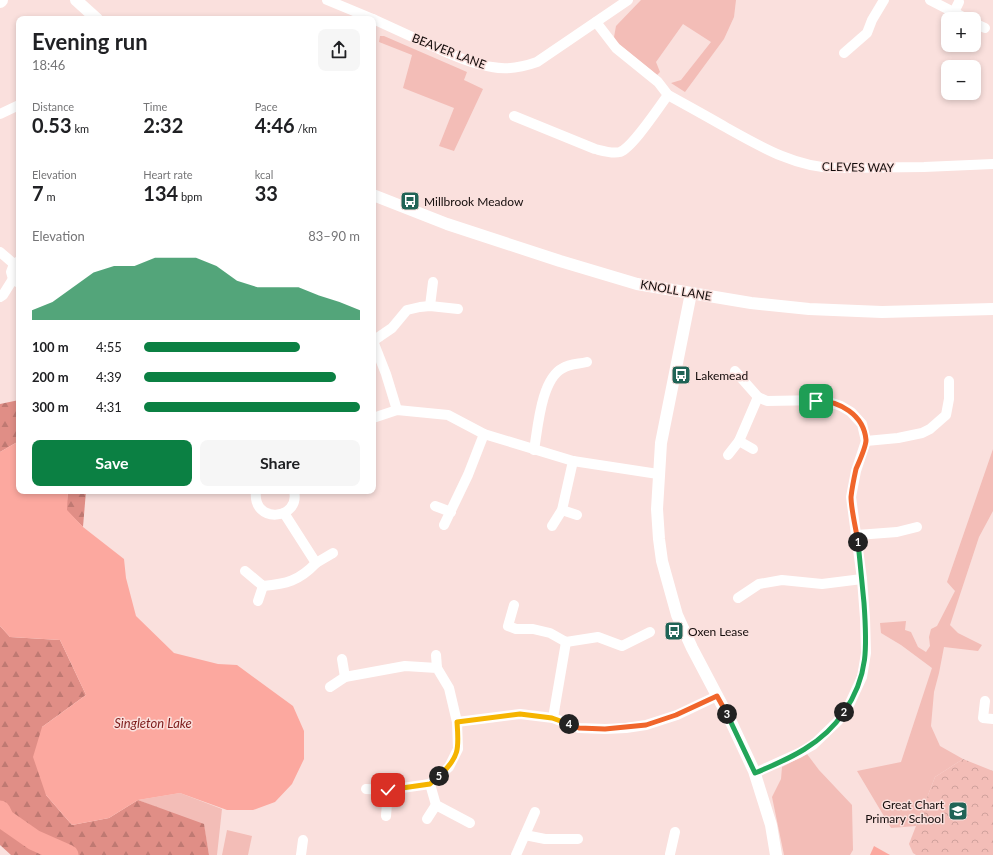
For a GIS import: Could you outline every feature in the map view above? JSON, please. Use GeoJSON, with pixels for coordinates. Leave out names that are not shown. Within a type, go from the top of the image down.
{"type":"FeatureCollection","features":[{"type":"Feature","properties":{"kind":"street"},"geometry":{"type":"LineString","coordinates":[[76,0],[94,16]]}},
{"type":"Feature","properties":{"kind":"street","name":"BEAVER LANE"},"geometry":{"type":"LineString","coordinates":[[327,0],[366,16]]}},
{"type":"Feature","properties":{"kind":"street","name":"BEAVER LANE"},"geometry":{"type":"LineString","coordinates":[[376,20],[447,53],[493,68],[506,68],[528,65],[537,62],[628,0]]}},
{"type":"Feature","properties":{"kind":"street"},"geometry":{"type":"LineString","coordinates":[[844,52],[866,33],[884,0]]}},
{"type":"Feature","properties":{"kind":"street"},"geometry":{"type":"LineString","coordinates":[[930,0],[954,12],[959,2]]}},
{"type":"Feature","properties":{"kind":"street","name":"CLEVES WAY"},"geometry":{"type":"LineString","coordinates":[[596,22],[616,48],[658,82],[668,95],[757,144],[792,160],[822,168],[924,167],[993,164]]}},
{"type":"Feature","properties":{"kind":"street"},"geometry":{"type":"LineString","coordinates":[[981,26],[985,28]]}},
{"type":"Feature","properties":{"kind":"street"},"geometry":{"type":"LineString","coordinates":[[514,116],[595,149],[609,153],[620,152],[631,144],[668,95]]}},
{"type":"Feature","properties":{"kind":"street"},"geometry":{"type":"LineString","coordinates":[[0,114],[16,106]]}},
{"type":"Feature","properties":{"kind":"street","name":"KNOLL LANE"},"geometry":{"type":"LineString","coordinates":[[376,196],[447,224],[560,261],[637,284],[751,303],[809,309],[882,312],[993,309]]}},
{"type":"Feature","properties":{"kind":"street"},"geometry":{"type":"LineString","coordinates":[[0,252],[16,262],[10,272],[16,281],[0,297]]}},
{"type":"Feature","properties":{"kind":"street"},"geometry":{"type":"LineString","coordinates":[[430,306],[433,282]]}},
{"type":"Feature","properties":{"kind":"street"},"geometry":{"type":"LineString","coordinates":[[691,293],[661,443],[657,508],[662,561],[676,615],[755,773],[771,825],[776,855]]}},
{"type":"Feature","properties":{"kind":"street"},"geometry":{"type":"LineString","coordinates":[[376,339],[392,328],[407,310],[430,306],[458,309]]}},
{"type":"Feature","properties":{"kind":"street"},"geometry":{"type":"LineString","coordinates":[[376,350],[397,410]]}},
{"type":"Feature","properties":{"kind":"street"},"geometry":{"type":"LineString","coordinates":[[534,450],[546,389],[554,375],[563,367],[587,362]]}},
{"type":"Feature","properties":{"kind":"street"},"geometry":{"type":"LineString","coordinates":[[735,371],[758,397],[767,400],[824,400],[841,406],[851,412],[862,424],[866,441],[856,471],[851,497],[857,535],[866,618],[866,653],[862,677],[850,703],[838,721],[813,745],[755,773]]}},
{"type":"Feature","properties":{"kind":"street"},"geometry":{"type":"LineString","coordinates":[[866,441],[898,438],[922,433],[930,429],[946,415],[949,399],[949,381]]}},
{"type":"Feature","properties":{"kind":"street"},"geometry":{"type":"LineString","coordinates":[[728,455],[739,441],[758,397]]}},
{"type":"Feature","properties":{"kind":"street"},"geometry":{"type":"LineString","coordinates":[[376,417],[397,410],[448,415],[484,434],[573,461],[658,474]]}},
{"type":"Feature","properties":{"kind":"street"},"geometry":{"type":"LineString","coordinates":[[444,525],[468,475],[484,434]]}},
{"type":"Feature","properties":{"kind":"street"},"geometry":{"type":"LineString","coordinates":[[739,441],[753,449]]}},
{"type":"Feature","properties":{"kind":"street"},"geometry":{"type":"LineString","coordinates":[[552,526],[562,510],[573,461]]}},
{"type":"Feature","properties":{"kind":"street"},"geometry":{"type":"LineString","coordinates":[[256,494],[255,498],[258,506],[265,513],[274,515],[284,513],[290,509],[294,502],[294,494]]}},
{"type":"Feature","properties":{"kind":"street"},"geometry":{"type":"LineString","coordinates":[[435,506],[451,512]]}},
{"type":"Feature","properties":{"kind":"street"},"geometry":{"type":"LineString","coordinates":[[562,510],[577,515]]}},
{"type":"Feature","properties":{"kind":"street"},"geometry":{"type":"LineString","coordinates":[[284,513],[316,563]]}},
{"type":"Feature","properties":{"kind":"street"},"geometry":{"type":"LineString","coordinates":[[857,535],[897,532],[917,527]]}},
{"type":"Feature","properties":{"kind":"street"},"geometry":{"type":"LineString","coordinates":[[245,571],[263,586],[283,584],[297,579],[316,563],[334,553]]}},
{"type":"Feature","properties":{"kind":"street"},"geometry":{"type":"LineString","coordinates":[[738,598],[759,584],[782,580],[822,584],[862,579]]}},
{"type":"Feature","properties":{"kind":"street"},"geometry":{"type":"LineString","coordinates":[[258,601],[263,586]]}},
{"type":"Feature","properties":{"kind":"street"},"geometry":{"type":"LineString","coordinates":[[514,605],[508,626],[516,629],[533,629],[550,633],[566,642],[598,638],[622,646],[650,632]]}},
{"type":"Feature","properties":{"kind":"street"},"geometry":{"type":"LineString","coordinates":[[552,718],[566,642]]}},
{"type":"Feature","properties":{"kind":"street"},"geometry":{"type":"LineString","coordinates":[[366,789],[388,790],[430,784],[449,767],[458,749],[457,722],[448,688],[437,668],[436,655]]}},
{"type":"Feature","properties":{"kind":"street"},"geometry":{"type":"LineString","coordinates":[[342,659],[345,677]]}},
{"type":"Feature","properties":{"kind":"street"},"geometry":{"type":"LineString","coordinates":[[330,687],[345,677],[405,666],[437,668]]}},
{"type":"Feature","properties":{"kind":"street"},"geometry":{"type":"LineString","coordinates":[[457,722],[520,714],[552,718],[579,728],[626,728],[646,725],[676,715],[717,696]]}},
{"type":"Feature","properties":{"kind":"street"},"geometry":{"type":"LineString","coordinates":[[985,701],[983,718],[993,719]]}},
{"type":"Feature","properties":{"kind":"street"},"geometry":{"type":"LineString","coordinates":[[430,784],[436,805],[470,823]]}},
{"type":"Feature","properties":{"kind":"street"},"geometry":{"type":"LineString","coordinates":[[386,816],[388,790]]}},
{"type":"Feature","properties":{"kind":"street"},"geometry":{"type":"LineString","coordinates":[[427,819],[436,805]]}},
{"type":"Feature","properties":{"kind":"street"},"geometry":{"type":"LineString","coordinates":[[516,855],[535,812]]}},
{"type":"Feature","properties":{"kind":"street"},"geometry":{"type":"LineString","coordinates":[[668,855],[675,832]]}},
{"type":"Feature","properties":{"kind":"street"},"geometry":{"type":"LineString","coordinates":[[525,835],[545,839],[578,839]]}},
{"type":"Feature","properties":{"kind":"street"},"geometry":{"type":"LineString","coordinates":[[301,855],[303,840]]}},
{"type":"Feature","properties":{"kind":"green space"},"geometry":{"type":"Polygon","coordinates":[[[641,0],[736,0],[734,17],[724,39],[685,92],[671,83],[681,80],[711,42],[683,24],[656,62],[660,72],[657,75],[616,42],[614,37],[616,26],[641,0]]]}},
{"type":"Feature","properties":{"kind":"green space"},"geometry":{"type":"Polygon","coordinates":[[[380,36],[384,36],[467,72],[464,80],[483,89],[454,151],[439,146],[454,108],[403,88],[412,55],[379,42],[380,36]]]}},
{"type":"Feature","properties":{"kind":"green space"},"geometry":{"type":"Polygon","coordinates":[[[16,401],[16,443],[0,452],[0,404],[16,401]]]}},
{"type":"Feature","properties":{"kind":"green space"},"geometry":{"type":"Polygon","coordinates":[[[993,449],[993,511],[979,537],[950,625],[958,633],[982,645],[978,651],[944,647],[934,692],[931,726],[940,746],[963,759],[935,777],[916,826],[891,828],[857,771],[901,762],[932,668],[901,645],[881,633],[880,623],[906,621],[905,630],[911,632],[918,647],[926,652],[930,646],[929,637],[931,629],[937,626],[955,591],[947,582],[993,449]]]}},
{"type":"Feature","properties":{"kind":"green space"},"geometry":{"type":"Polygon","coordinates":[[[68,494],[86,494],[83,527],[66,510],[68,494]]]}},
{"type":"Feature","properties":{"kind":"green space"},"geometry":{"type":"Polygon","coordinates":[[[0,626],[10,637],[60,640],[86,695],[42,727],[46,795],[72,825],[109,818],[138,800],[204,824],[209,855],[11,855],[0,845],[0,626]]]}},
{"type":"Feature","properties":{"kind":"green space"},"geometry":{"type":"Polygon","coordinates":[[[807,754],[819,770],[852,805],[853,850],[850,855],[784,855],[772,797],[781,779],[782,767],[807,754]]]}},
{"type":"Feature","properties":{"kind":"green space","name":"Great Chart Primary School"},"geometry":{"type":"Polygon","coordinates":[[[963,759],[993,771],[993,855],[916,855],[913,853],[909,844],[935,777],[963,759]]]}},
{"type":"Feature","properties":{"kind":"green space"},"geometry":{"type":"Polygon","coordinates":[[[180,793],[222,809],[217,855],[209,855],[204,826],[138,800],[180,793]]]}},
{"type":"Feature","properties":{"kind":"green space"},"geometry":{"type":"Polygon","coordinates":[[[227,830],[252,836],[248,855],[222,855],[227,830]]]}},
{"type":"Feature","properties":{"kind":"water","name":"Singleton Lake"},"geometry":{"type":"Polygon","coordinates":[[[16,443],[16,494],[68,494],[67,510],[83,527],[124,559],[126,578],[136,616],[174,653],[218,664],[237,665],[293,706],[304,731],[304,759],[292,784],[275,802],[253,810],[227,810],[180,793],[138,800],[109,818],[72,825],[46,795],[33,757],[42,727],[86,695],[60,640],[10,637],[0,626],[0,452],[16,443]]]}},
{"type":"Feature","properties":{"kind":"water"},"geometry":{"type":"Polygon","coordinates":[[[874,846],[890,855],[870,855],[874,846]]]}},
{"type":"Feature","properties":{"kind":"waterway"},"geometry":{"type":"LineString","coordinates":[[0,811],[4,819],[34,840],[68,855]]}},
{"type":"Feature","properties":{"kind":"place","name":"Millbrook Meadow"},"geometry":{"type":"Point","coordinates":[410,201]}},
{"type":"Feature","properties":{"kind":"place","name":"Lakemead"},"geometry":{"type":"Point","coordinates":[681,375]}},
{"type":"Feature","properties":{"kind":"place","name":"Oxen Lease"},"geometry":{"type":"Point","coordinates":[674,631]}},
{"type":"Feature","properties":{"kind":"place","name":"Great Chart Primary School"},"geometry":{"type":"Point","coordinates":[958,811]}},
{"type":"Feature","properties":{"kind":"route"},"geometry":{"type":"LineString","coordinates":[[388,790],[430,784],[449,767],[458,749],[457,722],[498,716],[532,714],[552,718],[579,728],[626,728],[646,725],[676,715],[717,696],[755,773],[813,745],[838,721],[850,703],[862,677],[866,653],[866,618],[857,535],[851,497],[856,471],[866,441],[862,424],[851,412],[841,406],[824,400],[816,401]]}}]}
